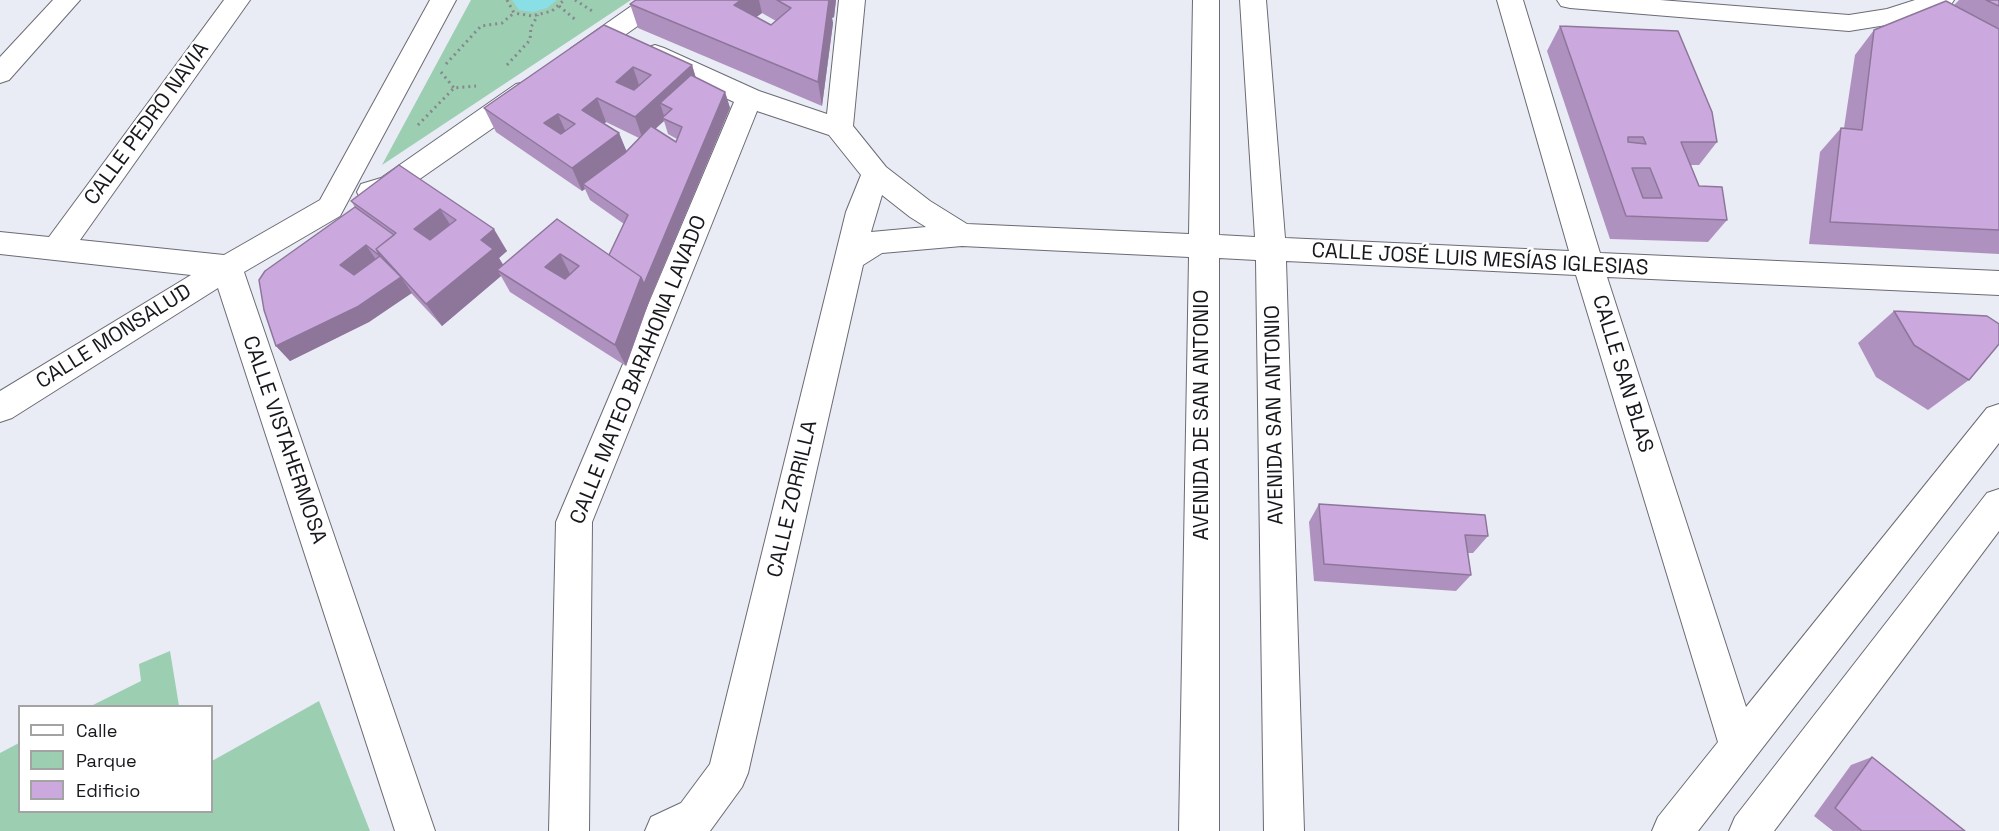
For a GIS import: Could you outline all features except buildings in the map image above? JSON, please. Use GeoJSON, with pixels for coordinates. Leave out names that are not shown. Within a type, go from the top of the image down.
{"type":"FeatureCollection","features":[{"type":"Feature","properties":{"kind":"street"},"geometry":{"type":"LineString","coordinates":[[0,74],[66,0]]}},
{"type":"Feature","properties":{"kind":"street","name":"CALLE PEDRO NAVIA"},"geometry":{"type":"LineString","coordinates":[[57,249],[237,0]]}},
{"type":"Feature","properties":{"kind":"street"},"geometry":{"type":"LineString","coordinates":[[330,208],[443,0]]}},
{"type":"Feature","properties":{"kind":"street","name":"CALLE MONSALUD"},"geometry":{"type":"LineString","coordinates":[[0,408],[228,267],[330,208],[391,185],[657,0]]}},
{"type":"Feature","properties":{"kind":"street"},"geometry":{"type":"LineString","coordinates":[[610,34],[749,98],[839,128],[852,0]]}},
{"type":"Feature","properties":{"kind":"street","name":"AVENIDA DE SAN ANTONIO"},"geometry":{"type":"LineString","coordinates":[[1199,831],[1206,0]]}},
{"type":"Feature","properties":{"kind":"street","name":"AVENIDA SAN ANTONIO"},"geometry":{"type":"LineString","coordinates":[[1253,0],[1270,251],[1284,831]]}},
{"type":"Feature","properties":{"kind":"street","name":"CALLE SAN BLAS"},"geometry":{"type":"LineString","coordinates":[[1510,0],[1588,266],[1739,747]]}},
{"type":"Feature","properties":{"kind":"street"},"geometry":{"type":"LineString","coordinates":[[1570,0],[1729,7],[1850,23],[1934,7]]}},
{"type":"Feature","properties":{"kind":"street","name":"CALLE MATEO BARAHONA LAVADO"},"geometry":{"type":"LineString","coordinates":[[569,831],[574,522],[749,98]]}},
{"type":"Feature","properties":{"kind":"street","name":"CALLE JOSÉ LUIS MESÍAS IGLESIAS"},"geometry":{"type":"LineString","coordinates":[[839,128],[876,174],[920,209],[962,235]]}},
{"type":"Feature","properties":{"kind":"street","name":"CALLE ZORRILLA"},"geometry":{"type":"LineString","coordinates":[[680,824],[728,773],[861,212],[876,174]]}},
{"type":"Feature","properties":{"kind":"street","name":"CALLE JOSÉ LUIS MESÍAS IGLESIAS"},"geometry":{"type":"LineString","coordinates":[[850,259],[876,242],[962,235],[1588,266],[1999,283]]}},
{"type":"Feature","properties":{"kind":"street"},"geometry":{"type":"LineString","coordinates":[[0,243],[228,267]]}},
{"type":"Feature","properties":{"kind":"street","name":"CALLE VISTAHERMOSA"},"geometry":{"type":"LineString","coordinates":[[228,267],[237,300],[415,831]]}},
{"type":"Feature","properties":{"kind":"street"},"geometry":{"type":"LineString","coordinates":[[1672,831],[1999,418]]}},
{"type":"Feature","properties":{"kind":"street"},"geometry":{"type":"LineString","coordinates":[[1749,831],[1999,504]]}},
{"type":"Feature","properties":{"kind":"path"},"geometry":{"type":"LineString","coordinates":[[507,0],[509,8],[514,13],[538,15],[552,11],[564,0]]}},
{"type":"Feature","properties":{"kind":"path"},"geometry":{"type":"LineString","coordinates":[[454,88],[440,71],[481,26],[502,22],[514,13]]}},
{"type":"Feature","properties":{"kind":"path"},"geometry":{"type":"LineString","coordinates":[[502,70],[530,40],[531,27],[538,15]]}},
{"type":"Feature","properties":{"kind":"path"},"geometry":{"type":"LineString","coordinates":[[415,128],[454,88],[477,86]]}},
{"type":"Feature","properties":{"kind":"green space"},"geometry":{"type":"Polygon","coordinates":[[[471,0],[631,0],[382,165],[471,0]]]}},
{"type":"Feature","properties":{"kind":"green space"},"geometry":{"type":"Polygon","coordinates":[[[170,651],[179,705],[93,705],[141,681],[139,664],[170,651]]]}},
{"type":"Feature","properties":{"kind":"green space"},"geometry":{"type":"Polygon","coordinates":[[[319,701],[370,831],[0,831],[0,753],[18,744],[18,813],[213,813],[213,760],[319,701]]]}},
{"type":"Feature","properties":{"kind":"water"},"geometry":{"type":"Polygon","coordinates":[[[512,0],[557,0],[547,8],[533,12],[519,10],[512,0]]]}}]}
